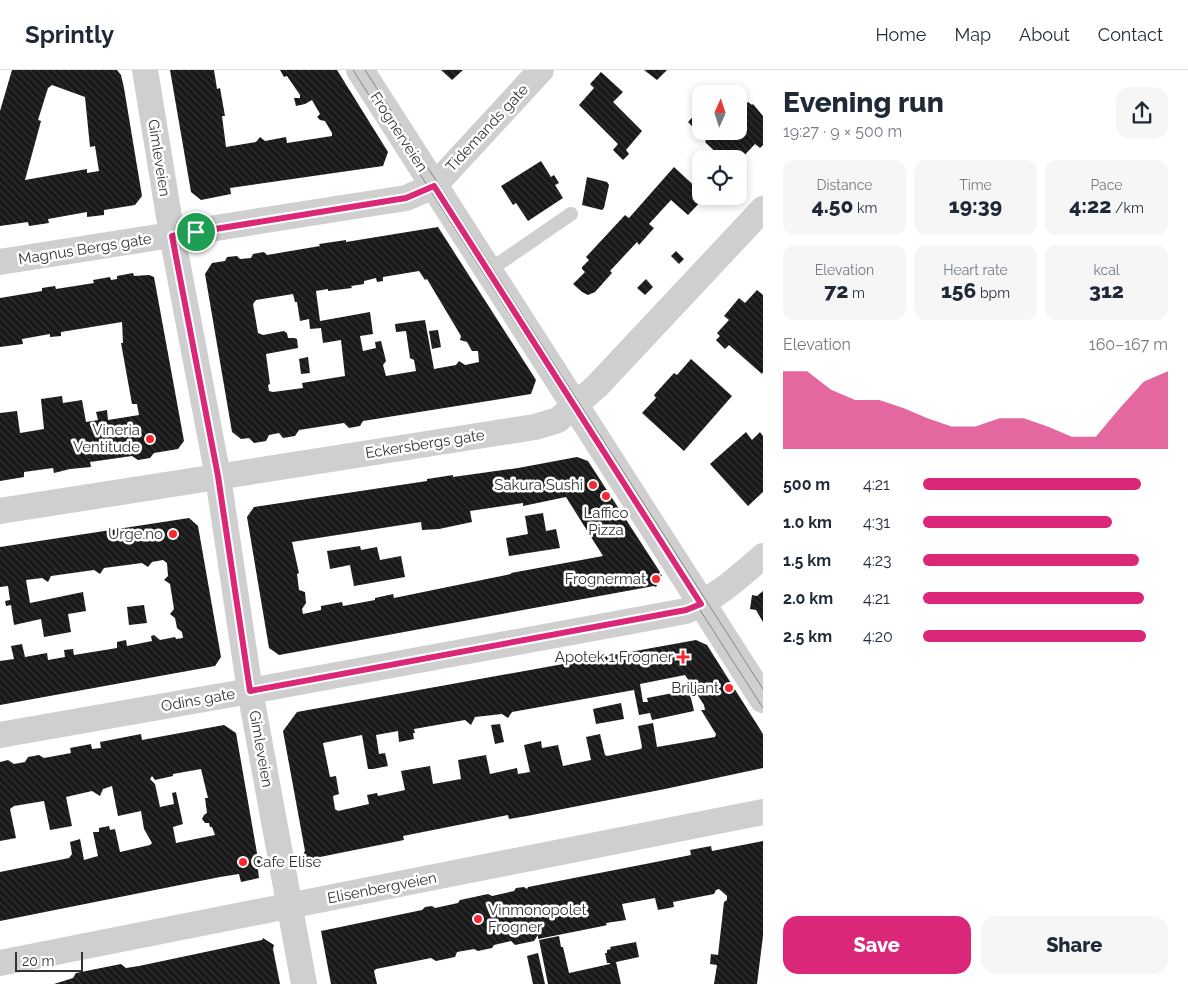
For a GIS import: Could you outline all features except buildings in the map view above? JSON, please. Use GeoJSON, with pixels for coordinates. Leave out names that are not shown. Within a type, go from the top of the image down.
{"type":"FeatureCollection","features":[{"type":"Feature","properties":{"kind":"street","name":"Gimleveien"},"geometry":{"type":"LineString","coordinates":[[145,70],[172,236],[218,476],[250,691],[304,984]]}},
{"type":"Feature","properties":{"kind":"street","name":"Frognerveien"},"geometry":{"type":"LineString","coordinates":[[360,70],[763,699]]}},
{"type":"Feature","properties":{"kind":"street","name":"Tidemands gate"},"geometry":{"type":"LineString","coordinates":[[434,186],[541,70]]}},
{"type":"Feature","properties":{"kind":"street","name":"Magnus Bergs gate"},"geometry":{"type":"LineString","coordinates":[[0,262],[406,198],[434,186]]}},
{"type":"Feature","properties":{"kind":"street","name":"Eckersbergs gate"},"geometry":{"type":"LineString","coordinates":[[0,511],[535,427],[558,420],[597,386],[763,209]]}},
{"type":"Feature","properties":{"kind":"street","name":"Odins gate"},"geometry":{"type":"LineString","coordinates":[[0,735],[250,691],[686,610],[701,604],[726,588],[763,556]]}},
{"type":"Feature","properties":{"kind":"street","name":"Elisenbergveien"},"geometry":{"type":"LineString","coordinates":[[0,963],[763,812]]}},
{"type":"Feature","properties":{"kind":"lane"},"geometry":{"type":"LineString","coordinates":[[488,272],[571,214]]}},
{"type":"Feature","properties":{"kind":"tram line"},"geometry":{"type":"LineString","coordinates":[[353,70],[763,708]]}},
{"type":"Feature","properties":{"kind":"tram line"},"geometry":{"type":"LineString","coordinates":[[365,70],[763,689]]}},
{"type":"Feature","properties":{"kind":"place","name":"Vineria Ventitude"},"geometry":{"type":"Point","coordinates":[150,439]}},
{"type":"Feature","properties":{"kind":"place","name":"Sakura Sushi"},"geometry":{"type":"Point","coordinates":[593,485]}},
{"type":"Feature","properties":{"kind":"place","name":"Laffico Pizza"},"geometry":{"type":"Point","coordinates":[606,496]}},
{"type":"Feature","properties":{"kind":"place","name":"Urge.no"},"geometry":{"type":"Point","coordinates":[173,534]}},
{"type":"Feature","properties":{"kind":"place","name":"Frognermat"},"geometry":{"type":"Point","coordinates":[656,579]}},
{"type":"Feature","properties":{"kind":"place","name":"Apotek 1 Frogner"},"geometry":{"type":"Point","coordinates":[683,657]}},
{"type":"Feature","properties":{"kind":"place","name":"Briljant"},"geometry":{"type":"Point","coordinates":[729,688]}},
{"type":"Feature","properties":{"kind":"place","name":"Cafe Elise"},"geometry":{"type":"Point","coordinates":[243,862]}},
{"type":"Feature","properties":{"kind":"place","name":"Vinmonopolet Frogner"},"geometry":{"type":"Point","coordinates":[478,919]}},
{"type":"Feature","properties":{"kind":"route"},"geometry":{"type":"LineString","coordinates":[[434,186],[701,604],[686,610],[250,691],[218,476],[172,236],[196,232],[406,198],[434,186]]}}]}
